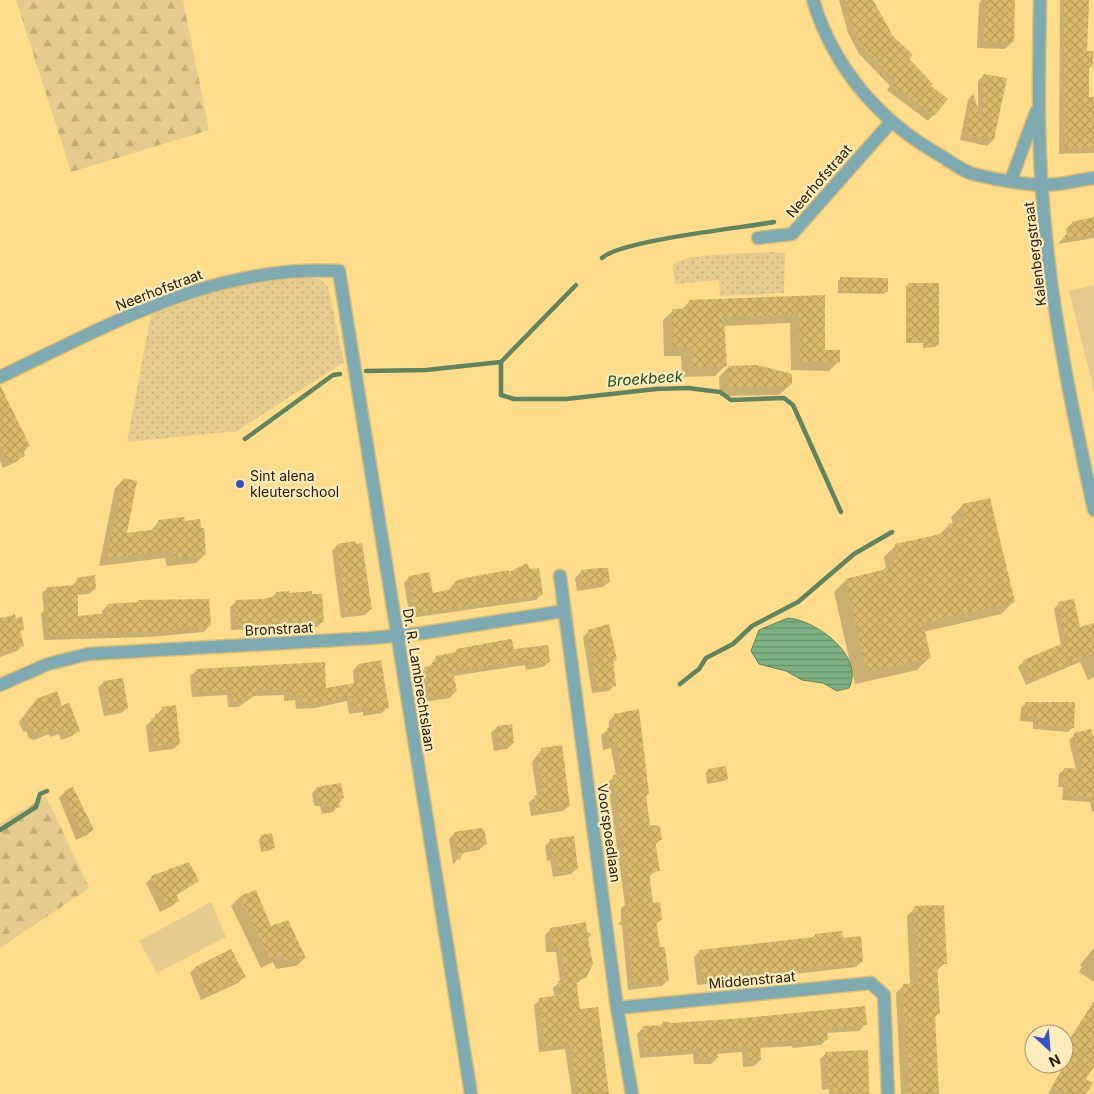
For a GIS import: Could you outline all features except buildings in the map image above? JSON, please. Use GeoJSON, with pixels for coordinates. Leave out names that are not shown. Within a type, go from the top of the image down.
{"type":"FeatureCollection","features":[{"type":"Feature","properties":{"kind":"street","name":"Kalenbergstraat"},"geometry":{"type":"LineString","coordinates":[[813,0],[819,21],[844,69],[870,101],[891,122],[928,149],[972,174],[1042,185],[1044,216],[1064,370],[1094,510]]}},
{"type":"Feature","properties":{"kind":"street"},"geometry":{"type":"LineString","coordinates":[[1040,0],[1039,105],[1042,185],[1094,178]]}},
{"type":"Feature","properties":{"kind":"street"},"geometry":{"type":"LineString","coordinates":[[1011,180],[1039,105]]}},
{"type":"Feature","properties":{"kind":"street","name":"Neerhofstraat"},"geometry":{"type":"LineString","coordinates":[[758,238],[792,234],[891,122]]}},
{"type":"Feature","properties":{"kind":"street","name":"Neerhofstraat"},"geometry":{"type":"LineString","coordinates":[[0,377],[139,311],[184,294],[232,280],[276,272],[299,269],[339,270]]}},
{"type":"Feature","properties":{"kind":"street","name":"Dr. R. Lambrechtslaan"},"geometry":{"type":"LineString","coordinates":[[339,270],[396,636],[471,1094]]}},
{"type":"Feature","properties":{"kind":"street","name":"Voorspoedlaan"},"geometry":{"type":"LineString","coordinates":[[560,576],[617,1008],[632,1094]]}},
{"type":"Feature","properties":{"kind":"street","name":"Bronstraat"},"geometry":{"type":"LineString","coordinates":[[0,685],[48,664],[88,654],[396,636],[564,611]]}},
{"type":"Feature","properties":{"kind":"street","name":"Middenstraat"},"geometry":{"type":"LineString","coordinates":[[617,1008],[871,983],[884,995],[888,1094]]}},
{"type":"Feature","properties":{"kind":"green space"},"geometry":{"type":"Polygon","coordinates":[[[16,0],[183,0],[209,130],[71,172],[16,0]]]}},
{"type":"Feature","properties":{"kind":"green space"},"geometry":{"type":"Polygon","coordinates":[[[785,253],[784,293],[720,296],[719,280],[675,284],[673,264],[682,260],[707,255],[785,253]]]}},
{"type":"Feature","properties":{"kind":"green space"},"geometry":{"type":"Polygon","coordinates":[[[301,277],[320,279],[328,287],[344,362],[237,431],[127,442],[151,314],[232,286],[301,277]]]}},
{"type":"Feature","properties":{"kind":"green space"},"geometry":{"type":"Polygon","coordinates":[[[1094,285],[1094,391],[1069,291],[1094,285]]]}},
{"type":"Feature","properties":{"kind":"green space"},"geometry":{"type":"Polygon","coordinates":[[[46,796],[89,888],[0,948],[0,823],[46,796]]]}},
{"type":"Feature","properties":{"kind":"green space"},"geometry":{"type":"Polygon","coordinates":[[[211,902],[226,937],[157,973],[139,941],[211,902]]]}},
{"type":"Feature","properties":{"kind":"shaded area"},"geometry":{"type":"Polygon","coordinates":[[[788,618],[812,625],[835,642],[844,652],[850,664],[852,676],[849,688],[837,691],[823,683],[802,680],[786,671],[759,664],[751,651],[759,630],[788,618]]]}},
{"type":"Feature","properties":{"kind":"waterway","name":"Broekbeek"},"geometry":{"type":"LineString","coordinates":[[602,258],[614,252],[656,240],[774,222]]}},
{"type":"Feature","properties":{"kind":"waterway","name":"Broekbeek"},"geometry":{"type":"LineString","coordinates":[[366,371],[426,370],[501,362],[576,285]]}},
{"type":"Feature","properties":{"kind":"waterway","name":"Broekbeek"},"geometry":{"type":"LineString","coordinates":[[501,362],[501,395],[514,399],[566,399],[656,389],[688,388],[720,392],[731,400],[784,398],[793,405],[841,512]]}},
{"type":"Feature","properties":{"kind":"waterway","name":"Broekbeek"},"geometry":{"type":"LineString","coordinates":[[245,439],[333,375],[340,374]]}},
{"type":"Feature","properties":{"kind":"waterway","name":"Broekbeek"},"geometry":{"type":"LineString","coordinates":[[680,684],[699,669],[706,658],[733,644],[752,626],[798,602],[854,554],[892,532]]}},
{"type":"Feature","properties":{"kind":"waterway","name":"Broekbeek"},"geometry":{"type":"LineString","coordinates":[[0,830],[36,807],[40,794],[47,791]]}},
{"type":"Feature","properties":{"kind":"place","name":"Sint alena kleuterschool"},"geometry":{"type":"Point","coordinates":[240,484]}}]}
